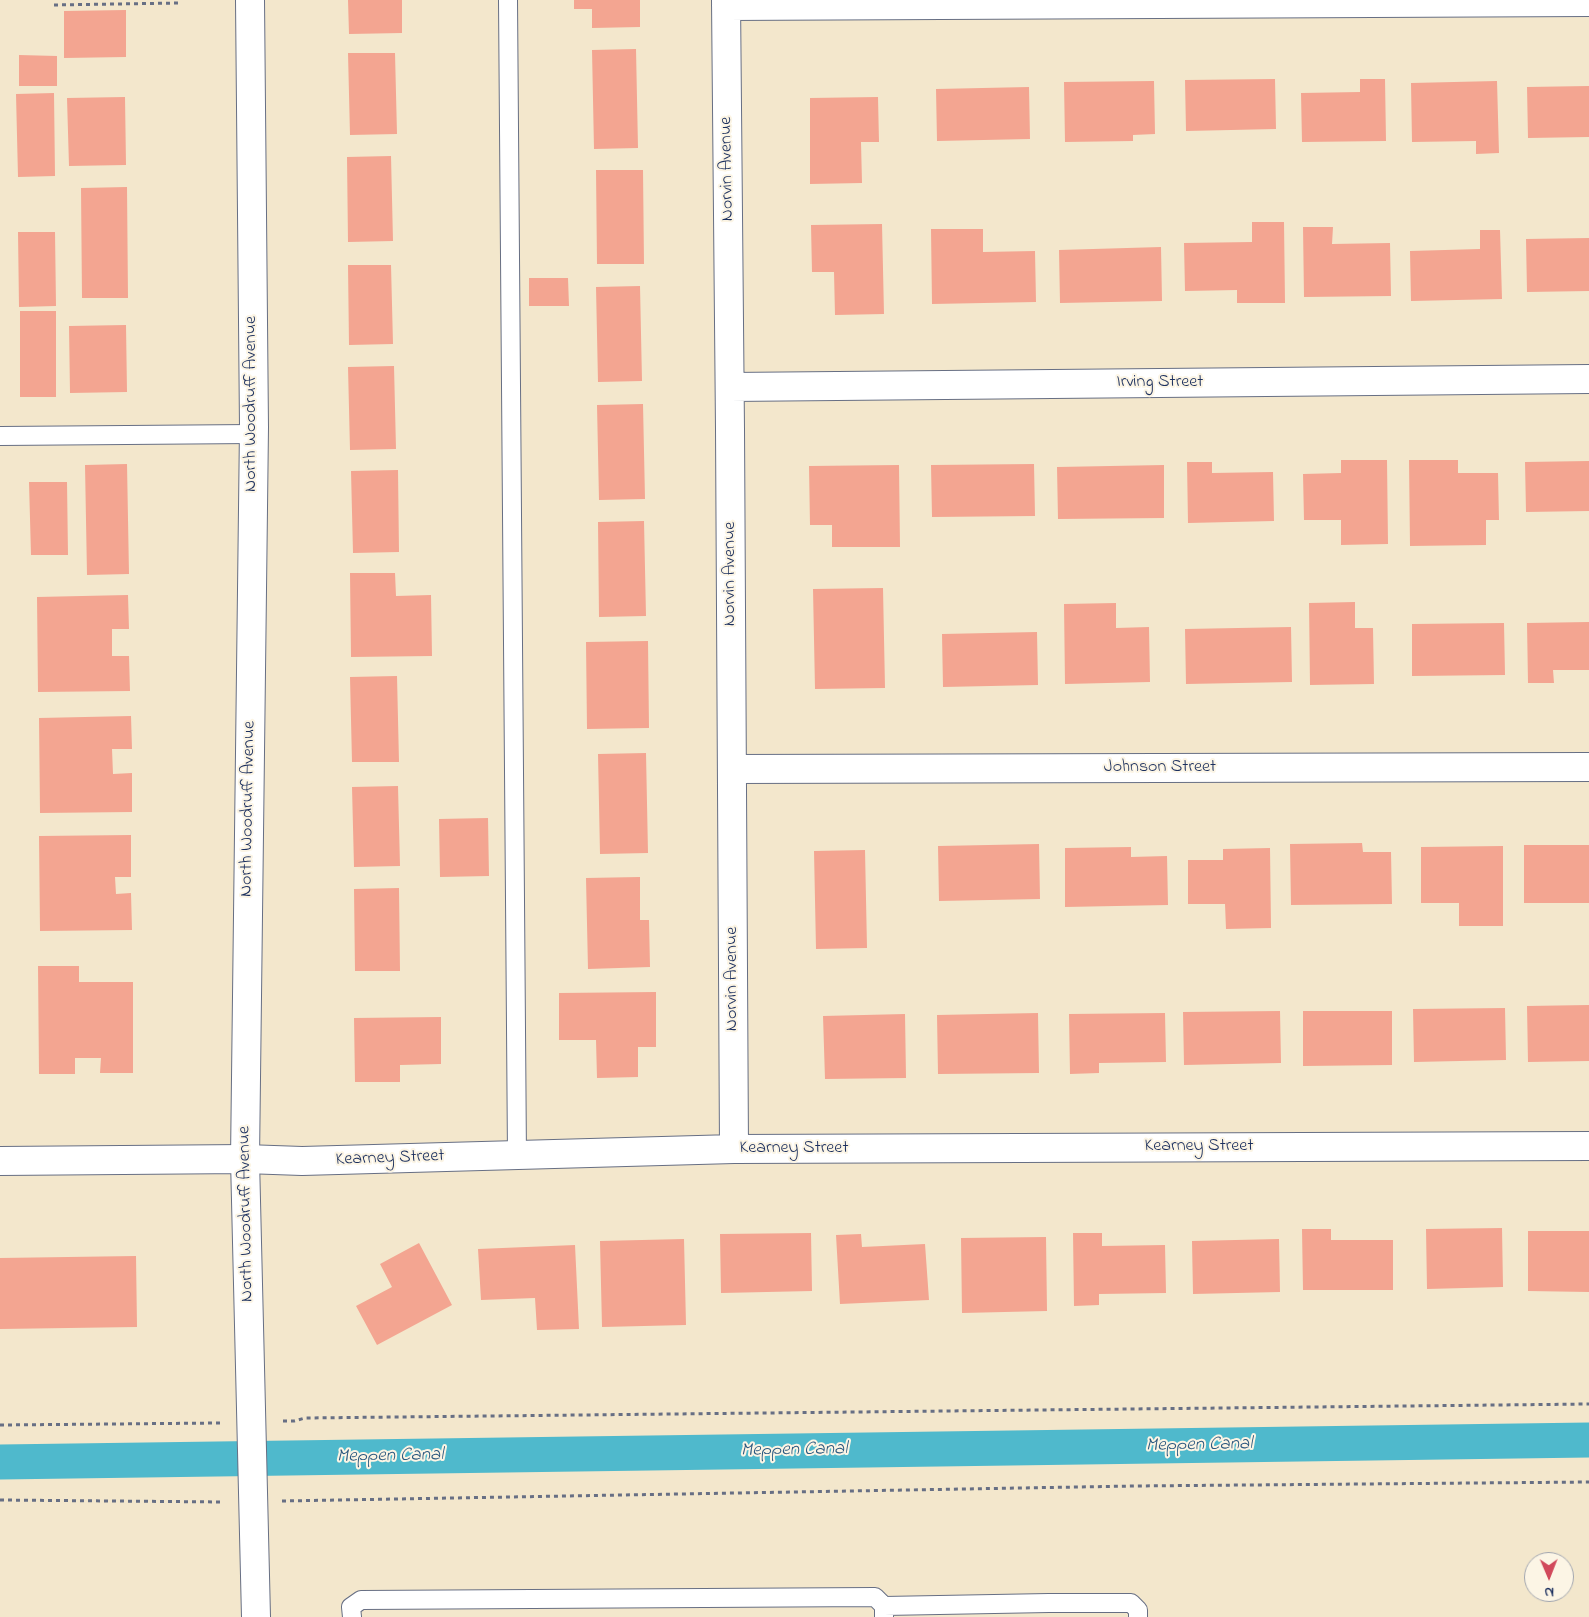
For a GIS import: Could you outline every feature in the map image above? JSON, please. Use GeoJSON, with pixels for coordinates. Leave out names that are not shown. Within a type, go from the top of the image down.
{"type":"FeatureCollection","features":[{"type":"Feature","properties":{"kind":"street","name":"North Woodruff Avenue"},"geometry":{"type":"LineString","coordinates":[[250,0],[253,434],[245,1159],[250,1430],[256,1617]]}},
{"type":"Feature","properties":{"kind":"street"},"geometry":{"type":"LineString","coordinates":[[726,3],[1589,2]]}},
{"type":"Feature","properties":{"kind":"street","name":"Norvin Avenue"},"geometry":{"type":"LineString","coordinates":[[726,3],[734,1149]]}},
{"type":"Feature","properties":{"kind":"street","name":"Irving Street"},"geometry":{"type":"LineString","coordinates":[[730,387],[1589,379]]}},
{"type":"Feature","properties":{"kind":"street","name":"Johnson Street"},"geometry":{"type":"LineString","coordinates":[[732,769],[1589,767]]}},
{"type":"Feature","properties":{"kind":"street","name":"Kearney Street"},"geometry":{"type":"LineString","coordinates":[[0,1161],[245,1159],[302,1161],[734,1149],[1589,1146]]}},
{"type":"Feature","properties":{"kind":"lane"},"geometry":{"type":"LineString","coordinates":[[508,0],[516,1155]]}},
{"type":"Feature","properties":{"kind":"lane"},"geometry":{"type":"LineString","coordinates":[[0,436],[253,434]]}},
{"type":"Feature","properties":{"kind":"lane"},"geometry":{"type":"LineString","coordinates":[[352,1617],[352,1607],[361,1600],[567,1608],[875,1597],[884,1612],[1049,1603],[1131,1603],[1138,1610],[1138,1617]]}},
{"type":"Feature","properties":{"kind":"path"},"geometry":{"type":"LineString","coordinates":[[54,5],[180,3]]}},
{"type":"Feature","properties":{"kind":"path"},"geometry":{"type":"LineString","coordinates":[[294,1421],[305,1418],[1589,1404]]}},
{"type":"Feature","properties":{"kind":"path"},"geometry":{"type":"LineString","coordinates":[[0,1425],[197,1423]]}},
{"type":"Feature","properties":{"kind":"path"},"geometry":{"type":"LineString","coordinates":[[0,1500],[252,1502],[1124,1486],[1589,1482]]}},
{"type":"Feature","properties":{"kind":"building"},"geometry":{"type":"Polygon","coordinates":[[[348,0],[402,0],[402,33],[349,34],[348,0]]]}},
{"type":"Feature","properties":{"kind":"building"},"geometry":{"type":"Polygon","coordinates":[[[574,0],[640,0],[640,27],[592,28],[592,9],[574,9],[574,0]]]}},
{"type":"Feature","properties":{"kind":"building"},"geometry":{"type":"Polygon","coordinates":[[[126,10],[126,57],[64,58],[64,11],[126,10]]]}},
{"type":"Feature","properties":{"kind":"building"},"geometry":{"type":"Polygon","coordinates":[[[636,49],[638,148],[594,149],[592,50],[636,49]]]}},
{"type":"Feature","properties":{"kind":"building"},"geometry":{"type":"Polygon","coordinates":[[[348,53],[395,53],[397,134],[350,135],[348,53]]]}},
{"type":"Feature","properties":{"kind":"building"},"geometry":{"type":"Polygon","coordinates":[[[19,55],[57,56],[57,86],[19,86],[19,55]]]}},
{"type":"Feature","properties":{"kind":"building"},"geometry":{"type":"Polygon","coordinates":[[[1275,79],[1276,129],[1186,131],[1185,80],[1275,79]]]}},
{"type":"Feature","properties":{"kind":"building"},"geometry":{"type":"Polygon","coordinates":[[[1360,79],[1385,79],[1386,141],[1302,142],[1301,93],[1360,92],[1360,79]]]}},
{"type":"Feature","properties":{"kind":"building"},"geometry":{"type":"Polygon","coordinates":[[[1154,81],[1155,134],[1133,135],[1133,141],[1065,142],[1064,82],[1154,81]]]}},
{"type":"Feature","properties":{"kind":"building"},"geometry":{"type":"Polygon","coordinates":[[[1497,81],[1499,153],[1476,154],[1476,141],[1412,142],[1411,83],[1497,81]]]}},
{"type":"Feature","properties":{"kind":"building"},"geometry":{"type":"Polygon","coordinates":[[[1589,86],[1589,137],[1528,138],[1527,87],[1589,86]]]}},
{"type":"Feature","properties":{"kind":"building"},"geometry":{"type":"Polygon","coordinates":[[[1029,87],[1030,139],[937,141],[936,89],[1029,87]]]}},
{"type":"Feature","properties":{"kind":"building"},"geometry":{"type":"Polygon","coordinates":[[[54,93],[55,176],[18,177],[16,94],[54,93]]]}},
{"type":"Feature","properties":{"kind":"building"},"geometry":{"type":"Polygon","coordinates":[[[125,97],[126,165],[69,166],[67,98],[125,97]]]}},
{"type":"Feature","properties":{"kind":"building"},"geometry":{"type":"Polygon","coordinates":[[[878,97],[879,142],[861,142],[862,183],[810,184],[810,98],[878,97]]]}},
{"type":"Feature","properties":{"kind":"building"},"geometry":{"type":"Polygon","coordinates":[[[391,156],[393,241],[348,242],[347,157],[391,156]]]}},
{"type":"Feature","properties":{"kind":"building"},"geometry":{"type":"Polygon","coordinates":[[[596,170],[643,170],[644,264],[597,264],[596,170]]]}},
{"type":"Feature","properties":{"kind":"building"},"geometry":{"type":"Polygon","coordinates":[[[127,187],[128,298],[82,298],[81,188],[127,187]]]}},
{"type":"Feature","properties":{"kind":"building"},"geometry":{"type":"Polygon","coordinates":[[[1252,222],[1284,222],[1285,303],[1237,303],[1237,290],[1185,291],[1184,243],[1252,242],[1252,222]]]}},
{"type":"Feature","properties":{"kind":"building"},"geometry":{"type":"Polygon","coordinates":[[[882,224],[884,314],[835,315],[834,272],[812,272],[811,225],[882,224]]]}},
{"type":"Feature","properties":{"kind":"building"},"geometry":{"type":"Polygon","coordinates":[[[1303,227],[1333,227],[1332,244],[1390,243],[1391,296],[1304,297],[1303,227]]]}},
{"type":"Feature","properties":{"kind":"building"},"geometry":{"type":"Polygon","coordinates":[[[931,229],[983,229],[983,252],[1035,251],[1036,302],[932,304],[931,229]]]}},
{"type":"Feature","properties":{"kind":"building"},"geometry":{"type":"Polygon","coordinates":[[[1480,230],[1500,230],[1502,299],[1411,301],[1410,251],[1480,249],[1480,230]]]}},
{"type":"Feature","properties":{"kind":"building"},"geometry":{"type":"Polygon","coordinates":[[[18,232],[55,232],[56,306],[19,307],[18,232]]]}},
{"type":"Feature","properties":{"kind":"building"},"geometry":{"type":"Polygon","coordinates":[[[1589,238],[1589,291],[1527,292],[1526,239],[1589,238]]]}},
{"type":"Feature","properties":{"kind":"building"},"geometry":{"type":"Polygon","coordinates":[[[1161,247],[1162,301],[1060,303],[1059,250],[1161,247]]]}},
{"type":"Feature","properties":{"kind":"building"},"geometry":{"type":"Polygon","coordinates":[[[348,265],[391,265],[393,344],[349,345],[348,265]]]}},
{"type":"Feature","properties":{"kind":"building"},"geometry":{"type":"Polygon","coordinates":[[[529,278],[568,278],[569,306],[529,306],[529,278]]]}},
{"type":"Feature","properties":{"kind":"building"},"geometry":{"type":"Polygon","coordinates":[[[640,286],[642,381],[598,382],[596,287],[640,286]]]}},
{"type":"Feature","properties":{"kind":"building"},"geometry":{"type":"Polygon","coordinates":[[[20,311],[56,311],[56,397],[20,397],[20,311]]]}},
{"type":"Feature","properties":{"kind":"building"},"geometry":{"type":"Polygon","coordinates":[[[126,325],[127,392],[70,393],[69,326],[126,325]]]}},
{"type":"Feature","properties":{"kind":"building"},"geometry":{"type":"Polygon","coordinates":[[[394,366],[396,449],[350,450],[348,367],[394,366]]]}},
{"type":"Feature","properties":{"kind":"building"},"geometry":{"type":"Polygon","coordinates":[[[643,404],[645,499],[599,500],[597,405],[643,404]]]}},
{"type":"Feature","properties":{"kind":"building"},"geometry":{"type":"Polygon","coordinates":[[[1341,460],[1387,460],[1388,544],[1341,545],[1341,520],[1304,520],[1303,474],[1341,473],[1341,460]]]}},
{"type":"Feature","properties":{"kind":"building"},"geometry":{"type":"Polygon","coordinates":[[[1409,460],[1458,460],[1458,473],[1498,473],[1499,520],[1486,520],[1486,545],[1410,546],[1409,460]]]}},
{"type":"Feature","properties":{"kind":"building"},"geometry":{"type":"Polygon","coordinates":[[[1589,461],[1589,511],[1526,512],[1525,462],[1589,461]]]}},
{"type":"Feature","properties":{"kind":"building"},"geometry":{"type":"Polygon","coordinates":[[[1187,462],[1212,462],[1212,473],[1273,472],[1274,521],[1188,523],[1187,462]]]}},
{"type":"Feature","properties":{"kind":"building"},"geometry":{"type":"Polygon","coordinates":[[[127,464],[129,574],[87,575],[85,465],[127,464]]]}},
{"type":"Feature","properties":{"kind":"building"},"geometry":{"type":"Polygon","coordinates":[[[1034,464],[1035,516],[932,517],[931,465],[1034,464]]]}},
{"type":"Feature","properties":{"kind":"building"},"geometry":{"type":"Polygon","coordinates":[[[899,465],[900,547],[832,547],[832,525],[810,525],[809,466],[899,465]]]}},
{"type":"Feature","properties":{"kind":"building"},"geometry":{"type":"Polygon","coordinates":[[[1164,465],[1164,518],[1058,519],[1057,467],[1164,465]]]}},
{"type":"Feature","properties":{"kind":"building"},"geometry":{"type":"Polygon","coordinates":[[[398,470],[399,552],[353,553],[351,471],[398,470]]]}},
{"type":"Feature","properties":{"kind":"building"},"geometry":{"type":"Polygon","coordinates":[[[29,482],[67,482],[68,555],[31,555],[29,482]]]}},
{"type":"Feature","properties":{"kind":"building"},"geometry":{"type":"Polygon","coordinates":[[[644,521],[646,616],[599,617],[598,522],[644,521]]]}},
{"type":"Feature","properties":{"kind":"building"},"geometry":{"type":"Polygon","coordinates":[[[350,573],[395,573],[396,596],[431,595],[432,656],[351,657],[350,573]]]}},
{"type":"Feature","properties":{"kind":"building"},"geometry":{"type":"Polygon","coordinates":[[[883,588],[885,688],[815,689],[813,589],[883,588]]]}},
{"type":"Feature","properties":{"kind":"building"},"geometry":{"type":"Polygon","coordinates":[[[128,595],[129,629],[112,629],[112,656],[129,656],[130,691],[38,692],[37,597],[128,595]]]}},
{"type":"Feature","properties":{"kind":"building"},"geometry":{"type":"Polygon","coordinates":[[[1355,602],[1355,628],[1373,628],[1374,684],[1310,685],[1309,603],[1355,602]]]}},
{"type":"Feature","properties":{"kind":"building"},"geometry":{"type":"Polygon","coordinates":[[[1116,603],[1116,628],[1149,627],[1150,682],[1065,684],[1064,604],[1116,603]]]}},
{"type":"Feature","properties":{"kind":"building"},"geometry":{"type":"Polygon","coordinates":[[[1589,622],[1589,670],[1553,670],[1554,683],[1528,683],[1527,623],[1589,622]]]}},
{"type":"Feature","properties":{"kind":"building"},"geometry":{"type":"Polygon","coordinates":[[[1504,623],[1505,675],[1412,676],[1412,624],[1504,623]]]}},
{"type":"Feature","properties":{"kind":"building"},"geometry":{"type":"Polygon","coordinates":[[[1291,627],[1292,682],[1186,684],[1185,629],[1291,627]]]}},
{"type":"Feature","properties":{"kind":"building"},"geometry":{"type":"Polygon","coordinates":[[[1037,632],[1038,685],[943,687],[942,634],[1037,632]]]}},
{"type":"Feature","properties":{"kind":"building"},"geometry":{"type":"Polygon","coordinates":[[[648,641],[649,728],[587,729],[586,642],[648,641]]]}},
{"type":"Feature","properties":{"kind":"building"},"geometry":{"type":"Polygon","coordinates":[[[397,676],[399,762],[352,762],[350,677],[397,676]]]}},
{"type":"Feature","properties":{"kind":"building"},"geometry":{"type":"Polygon","coordinates":[[[131,716],[132,749],[112,749],[113,774],[132,773],[132,812],[40,813],[39,718],[131,716]]]}},
{"type":"Feature","properties":{"kind":"building"},"geometry":{"type":"Polygon","coordinates":[[[646,753],[648,853],[600,854],[598,754],[646,753]]]}},
{"type":"Feature","properties":{"kind":"building"},"geometry":{"type":"Polygon","coordinates":[[[398,786],[400,866],[354,867],[352,787],[398,786]]]}},
{"type":"Feature","properties":{"kind":"building"},"geometry":{"type":"Polygon","coordinates":[[[488,818],[489,876],[440,877],[439,819],[488,818]]]}},
{"type":"Feature","properties":{"kind":"building"},"geometry":{"type":"Polygon","coordinates":[[[131,835],[131,877],[115,877],[116,894],[131,893],[132,930],[40,931],[39,836],[131,835]]]}},
{"type":"Feature","properties":{"kind":"building"},"geometry":{"type":"Polygon","coordinates":[[[1362,843],[1363,852],[1391,852],[1392,904],[1291,905],[1290,844],[1362,843]]]}},
{"type":"Feature","properties":{"kind":"building"},"geometry":{"type":"Polygon","coordinates":[[[1039,844],[1040,899],[939,901],[938,846],[1039,844]]]}},
{"type":"Feature","properties":{"kind":"building"},"geometry":{"type":"Polygon","coordinates":[[[1524,845],[1589,845],[1589,903],[1524,903],[1524,845]]]}},
{"type":"Feature","properties":{"kind":"building"},"geometry":{"type":"Polygon","coordinates":[[[1503,846],[1503,926],[1459,926],[1459,903],[1421,903],[1421,847],[1503,846]]]}},
{"type":"Feature","properties":{"kind":"building"},"geometry":{"type":"Polygon","coordinates":[[[1131,847],[1131,857],[1167,856],[1168,905],[1065,907],[1065,848],[1131,847]]]}},
{"type":"Feature","properties":{"kind":"building"},"geometry":{"type":"Polygon","coordinates":[[[1270,848],[1271,928],[1226,929],[1225,904],[1188,904],[1188,860],[1223,860],[1223,849],[1270,848]]]}},
{"type":"Feature","properties":{"kind":"building"},"geometry":{"type":"Polygon","coordinates":[[[865,850],[867,948],[816,949],[814,851],[865,850]]]}},
{"type":"Feature","properties":{"kind":"building"},"geometry":{"type":"Polygon","coordinates":[[[640,877],[640,920],[649,920],[650,967],[588,969],[586,878],[640,877]]]}},
{"type":"Feature","properties":{"kind":"building"},"geometry":{"type":"Polygon","coordinates":[[[399,888],[400,971],[355,971],[354,889],[399,888]]]}},
{"type":"Feature","properties":{"kind":"building"},"geometry":{"type":"Polygon","coordinates":[[[38,966],[79,966],[79,982],[133,982],[133,1073],[100,1073],[101,1058],[75,1058],[75,1074],[39,1074],[38,966]]]}},
{"type":"Feature","properties":{"kind":"building"},"geometry":{"type":"Polygon","coordinates":[[[656,992],[656,1047],[638,1047],[638,1077],[597,1078],[596,1040],[559,1040],[559,993],[656,992]]]}},
{"type":"Feature","properties":{"kind":"building"},"geometry":{"type":"Polygon","coordinates":[[[1589,1005],[1589,1061],[1528,1062],[1527,1006],[1589,1005]]]}},
{"type":"Feature","properties":{"kind":"building"},"geometry":{"type":"Polygon","coordinates":[[[1505,1008],[1506,1060],[1414,1062],[1413,1009],[1505,1008]]]}},
{"type":"Feature","properties":{"kind":"building"},"geometry":{"type":"Polygon","coordinates":[[[1280,1011],[1281,1063],[1184,1065],[1183,1012],[1280,1011]]]}},
{"type":"Feature","properties":{"kind":"building"},"geometry":{"type":"Polygon","coordinates":[[[1303,1011],[1392,1011],[1392,1065],[1303,1066],[1303,1011]]]}},
{"type":"Feature","properties":{"kind":"building"},"geometry":{"type":"Polygon","coordinates":[[[1038,1013],[1039,1073],[938,1074],[937,1015],[1038,1013]]]}},
{"type":"Feature","properties":{"kind":"building"},"geometry":{"type":"Polygon","coordinates":[[[1165,1013],[1166,1062],[1099,1063],[1099,1073],[1070,1074],[1069,1014],[1165,1013]]]}},
{"type":"Feature","properties":{"kind":"building"},"geometry":{"type":"Polygon","coordinates":[[[905,1014],[906,1078],[825,1079],[823,1016],[905,1014]]]}},
{"type":"Feature","properties":{"kind":"building"},"geometry":{"type":"Polygon","coordinates":[[[441,1017],[441,1064],[400,1065],[400,1082],[355,1082],[354,1018],[441,1017]]]}},
{"type":"Feature","properties":{"kind":"building"},"geometry":{"type":"Polygon","coordinates":[[[1502,1228],[1503,1287],[1427,1289],[1426,1229],[1502,1228]]]}},
{"type":"Feature","properties":{"kind":"building"},"geometry":{"type":"Polygon","coordinates":[[[1302,1229],[1331,1229],[1331,1240],[1393,1240],[1393,1290],[1303,1290],[1302,1229]]]}},
{"type":"Feature","properties":{"kind":"building"},"geometry":{"type":"Polygon","coordinates":[[[1528,1231],[1589,1231],[1589,1292],[1528,1291],[1528,1231]]]}},
{"type":"Feature","properties":{"kind":"building"},"geometry":{"type":"Polygon","coordinates":[[[811,1233],[812,1291],[721,1293],[720,1234],[811,1233]]]}},
{"type":"Feature","properties":{"kind":"building"},"geometry":{"type":"Polygon","coordinates":[[[1073,1233],[1102,1233],[1102,1246],[1165,1245],[1166,1293],[1099,1294],[1099,1305],[1074,1306],[1073,1233]]]}},
{"type":"Feature","properties":{"kind":"building"},"geometry":{"type":"Polygon","coordinates":[[[861,1234],[862,1247],[925,1244],[929,1300],[840,1304],[836,1235],[861,1234]]]}},
{"type":"Feature","properties":{"kind":"building"},"geometry":{"type":"Polygon","coordinates":[[[1046,1237],[1047,1311],[962,1313],[961,1238],[1046,1237]]]}},
{"type":"Feature","properties":{"kind":"building"},"geometry":{"type":"Polygon","coordinates":[[[684,1239],[686,1325],[602,1327],[600,1241],[684,1239]]]}},
{"type":"Feature","properties":{"kind":"building"},"geometry":{"type":"Polygon","coordinates":[[[1279,1239],[1280,1292],[1193,1294],[1192,1241],[1279,1239]]]}},
{"type":"Feature","properties":{"kind":"building"},"geometry":{"type":"Polygon","coordinates":[[[419,1243],[452,1305],[377,1345],[356,1306],[392,1287],[380,1264],[419,1243]]]}},
{"type":"Feature","properties":{"kind":"building"},"geometry":{"type":"Polygon","coordinates":[[[575,1245],[579,1329],[537,1330],[535,1298],[481,1300],[478,1249],[575,1245]]]}},
{"type":"Feature","properties":{"kind":"building"},"geometry":{"type":"Polygon","coordinates":[[[136,1256],[137,1327],[0,1329],[0,1258],[136,1256]]]}},
{"type":"Feature","properties":{"kind":"waterway","name":"Meppen Canal"},"geometry":{"type":"LineString","coordinates":[[0,1462],[1589,1440]]}}]}
